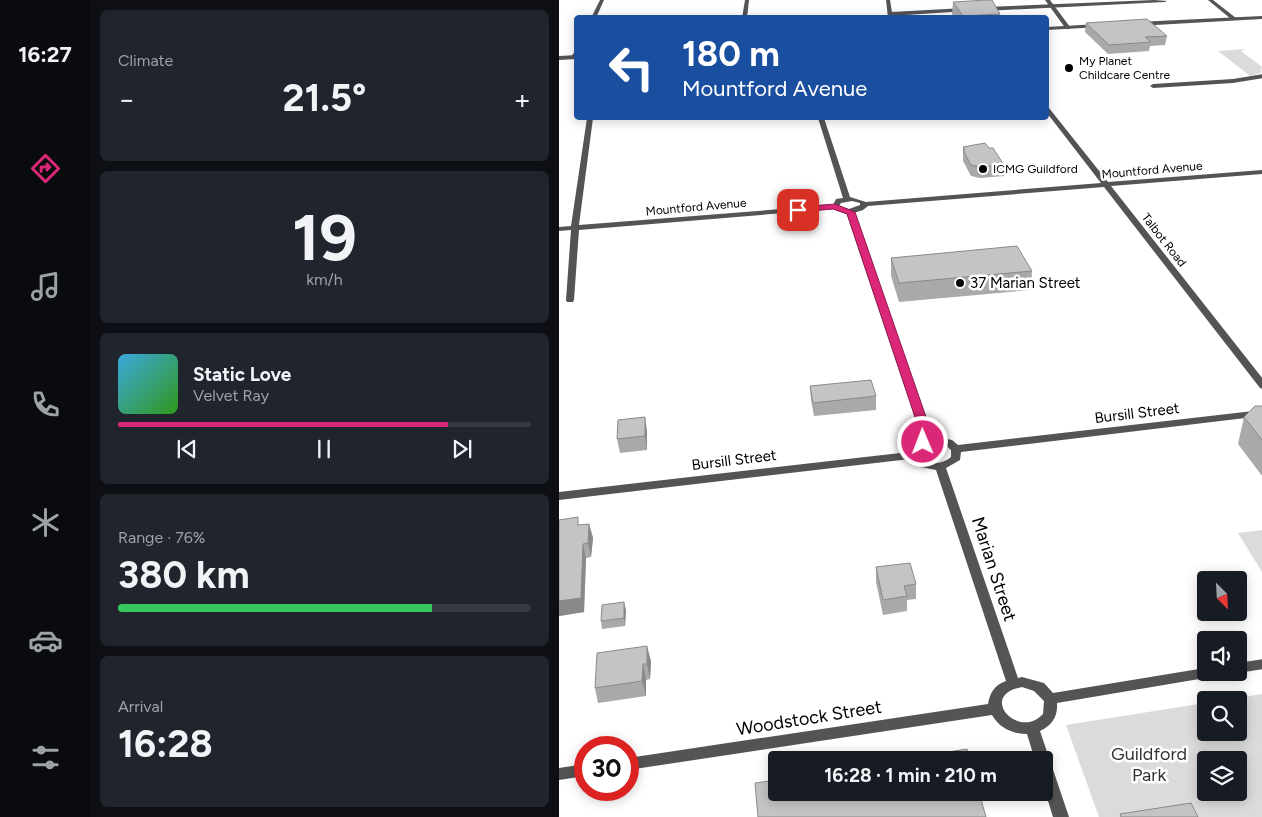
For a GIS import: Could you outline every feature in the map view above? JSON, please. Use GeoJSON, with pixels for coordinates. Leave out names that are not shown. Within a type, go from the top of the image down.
{"type":"FeatureCollection","features":[{"type":"Feature","properties":{"kind":"street"},"geometry":{"type":"LineString","coordinates":[[594,15],[602,0]]}},
{"type":"Feature","properties":{"kind":"street"},"geometry":{"type":"LineString","coordinates":[[744,15],[747,0]]}},
{"type":"Feature","properties":{"kind":"street"},"geometry":{"type":"LineString","coordinates":[[888,0],[891,15]]}},
{"type":"Feature","properties":{"kind":"street"},"geometry":{"type":"LineString","coordinates":[[1047,0],[1068,28]]}},
{"type":"Feature","properties":{"kind":"street"},"geometry":{"type":"LineString","coordinates":[[1210,0],[1233,18]]}},
{"type":"Feature","properties":{"kind":"street"},"geometry":{"type":"LineString","coordinates":[[982,9],[1165,2]]}},
{"type":"Feature","properties":{"kind":"street"},"geometry":{"type":"LineString","coordinates":[[903,15],[973,9]]}},
{"type":"Feature","properties":{"kind":"street"},"geometry":{"type":"LineString","coordinates":[[1133,24],[1262,17]]}},
{"type":"Feature","properties":{"kind":"street"},"geometry":{"type":"LineString","coordinates":[[1049,29],[1103,26]]}},
{"type":"Feature","properties":{"kind":"street"},"geometry":{"type":"LineString","coordinates":[[559,58],[574,57]]}},
{"type":"Feature","properties":{"kind":"street"},"geometry":{"type":"LineString","coordinates":[[1153,86],[1237,80],[1262,76]]}},
{"type":"Feature","properties":{"kind":"street","name":"Talbot Road"},"geometry":{"type":"LineString","coordinates":[[1049,112],[1262,386]]}},
{"type":"Feature","properties":{"kind":"street"},"geometry":{"type":"LineString","coordinates":[[570,300],[575,228],[590,120]]}},
{"type":"Feature","properties":{"kind":"street"},"geometry":{"type":"LineString","coordinates":[[822,120],[847,199]]}},
{"type":"Feature","properties":{"kind":"street","name":"Mountford Avenue"},"geometry":{"type":"LineString","coordinates":[[864,204],[1262,172]]}},
{"type":"Feature","properties":{"kind":"street"},"geometry":{"type":"LineString","coordinates":[[847,199],[860,201],[864,204],[859,210],[850,212],[839,210],[835,207],[836,203],[847,199]]}},
{"type":"Feature","properties":{"kind":"street","name":"Mountford Avenue"},"geometry":{"type":"LineString","coordinates":[[559,229],[835,207]]}},
{"type":"Feature","properties":{"kind":"street"},"geometry":{"type":"LineString","coordinates":[[850,212],[928,440]]}},
{"type":"Feature","properties":{"kind":"street","name":"Bursill Street"},"geometry":{"type":"LineString","coordinates":[[956,449],[1262,413]]}},
{"type":"Feature","properties":{"kind":"street"},"geometry":{"type":"LineString","coordinates":[[928,440],[942,440],[953,445],[956,449],[956,458],[952,462],[940,466],[923,464],[913,455],[915,447],[928,440]]}},
{"type":"Feature","properties":{"kind":"street","name":"Bursill Street"},"geometry":{"type":"LineString","coordinates":[[559,496],[913,455]]}},
{"type":"Feature","properties":{"kind":"street","name":"Marian Street"},"geometry":{"type":"LineString","coordinates":[[940,466],[1013,684]]}},
{"type":"Feature","properties":{"kind":"street"},"geometry":{"type":"LineString","coordinates":[[1247,666],[1262,664]]}},
{"type":"Feature","properties":{"kind":"street"},"geometry":{"type":"LineString","coordinates":[[1050,699],[1197,674]]}},
{"type":"Feature","properties":{"kind":"street"},"geometry":{"type":"LineString","coordinates":[[1013,684],[1031,684],[1046,692],[1050,699],[1051,714],[1040,725],[1032,728],[1016,727],[1003,720],[995,709],[996,696],[1000,690],[1013,684]]}},
{"type":"Feature","properties":{"kind":"street","name":"Woodstock Street"},"geometry":{"type":"LineString","coordinates":[[639,762],[995,709]]}},
{"type":"Feature","properties":{"kind":"street"},"geometry":{"type":"LineString","coordinates":[[1032,728],[1039,751]]}},
{"type":"Feature","properties":{"kind":"street"},"geometry":{"type":"LineString","coordinates":[[559,774],[574,772]]}},
{"type":"Feature","properties":{"kind":"street"},"geometry":{"type":"LineString","coordinates":[[1053,793],[1061,817]]}},
{"type":"Feature","properties":{"kind":"green space"},"geometry":{"type":"Polygon","coordinates":[[[1245,49],[1241,51],[1262,67],[1261,73],[1250,76],[1218,51],[1245,49]]]}},
{"type":"Feature","properties":{"kind":"green space"},"geometry":{"type":"Polygon","coordinates":[[[1263,530],[1263,572],[1262,572],[1238,533],[1263,530]]]}},
{"type":"Feature","properties":{"kind":"green space","name":"Guildford Park"},"geometry":{"type":"Polygon","coordinates":[[[1262,694],[1262,817],[1099,817],[1066,725],[1197,704],[1197,741],[1247,741],[1247,696],[1262,694]]]}},
{"type":"Feature","properties":{"kind":"building"},"geometry":{"type":"Polygon","coordinates":[[[992,0],[1000,14],[962,15],[953,2],[992,0]]]}},
{"type":"Feature","properties":{"kind":"building"},"geometry":{"type":"Polygon","coordinates":[[[1147,19],[1167,36],[1145,37],[1151,42],[1109,45],[1086,23],[1147,19]]]}},
{"type":"Feature","properties":{"kind":"building"},"geometry":{"type":"Polygon","coordinates":[[[985,143],[989,148],[993,148],[1004,165],[981,167],[971,165],[963,147],[985,143]]]}},
{"type":"Feature","properties":{"kind":"building"},"geometry":{"type":"Polygon","coordinates":[[[1017,246],[1032,271],[899,283],[891,258],[1017,246]]]}},
{"type":"Feature","properties":{"kind":"building"},"geometry":{"type":"Polygon","coordinates":[[[871,380],[876,396],[813,403],[810,386],[871,380]]]}},
{"type":"Feature","properties":{"kind":"building"},"geometry":{"type":"Polygon","coordinates":[[[1255,406],[1263,406],[1263,441],[1244,417],[1255,406]]]}},
{"type":"Feature","properties":{"kind":"building"},"geometry":{"type":"Polygon","coordinates":[[[645,417],[645,436],[617,439],[618,420],[645,417]]]}},
{"type":"Feature","properties":{"kind":"building"},"geometry":{"type":"Polygon","coordinates":[[[578,517],[578,525],[589,524],[588,543],[583,544],[581,598],[559,601],[559,520],[578,517]]]}},
{"type":"Feature","properties":{"kind":"building"},"geometry":{"type":"Polygon","coordinates":[[[910,563],[916,584],[904,586],[907,596],[883,600],[876,567],[910,563]]]}},
{"type":"Feature","properties":{"kind":"building"},"geometry":{"type":"Polygon","coordinates":[[[624,602],[624,618],[601,621],[602,605],[624,602]]]}},
{"type":"Feature","properties":{"kind":"building"},"geometry":{"type":"Polygon","coordinates":[[[647,646],[647,664],[643,664],[642,681],[595,688],[597,653],[647,646]]]}},
{"type":"Feature","properties":{"kind":"building"},"geometry":{"type":"Polygon","coordinates":[[[768,781],[768,801],[982,801],[986,817],[758,817],[755,783],[768,781]]]}},
{"type":"Feature","properties":{"kind":"building"},"geometry":{"type":"Polygon","coordinates":[[[1191,803],[1198,817],[1121,817],[1120,814],[1191,803]]]}},
{"type":"Feature","properties":{"kind":"place","name":"My Planet Childcare Centre"},"geometry":{"type":"Point","coordinates":[1069,68]}},
{"type":"Feature","properties":{"kind":"place","name":"ICMG Guildford"},"geometry":{"type":"Point","coordinates":[983,169]}},
{"type":"Feature","properties":{"kind":"place","name":"37 Marian Street"},"geometry":{"type":"Point","coordinates":[960,283]}},
{"type":"Feature","properties":{"kind":"route"},"geometry":{"type":"LineString","coordinates":[[798,210],[835,207],[839,210],[850,212],[928,440],[923,442]]}}]}
